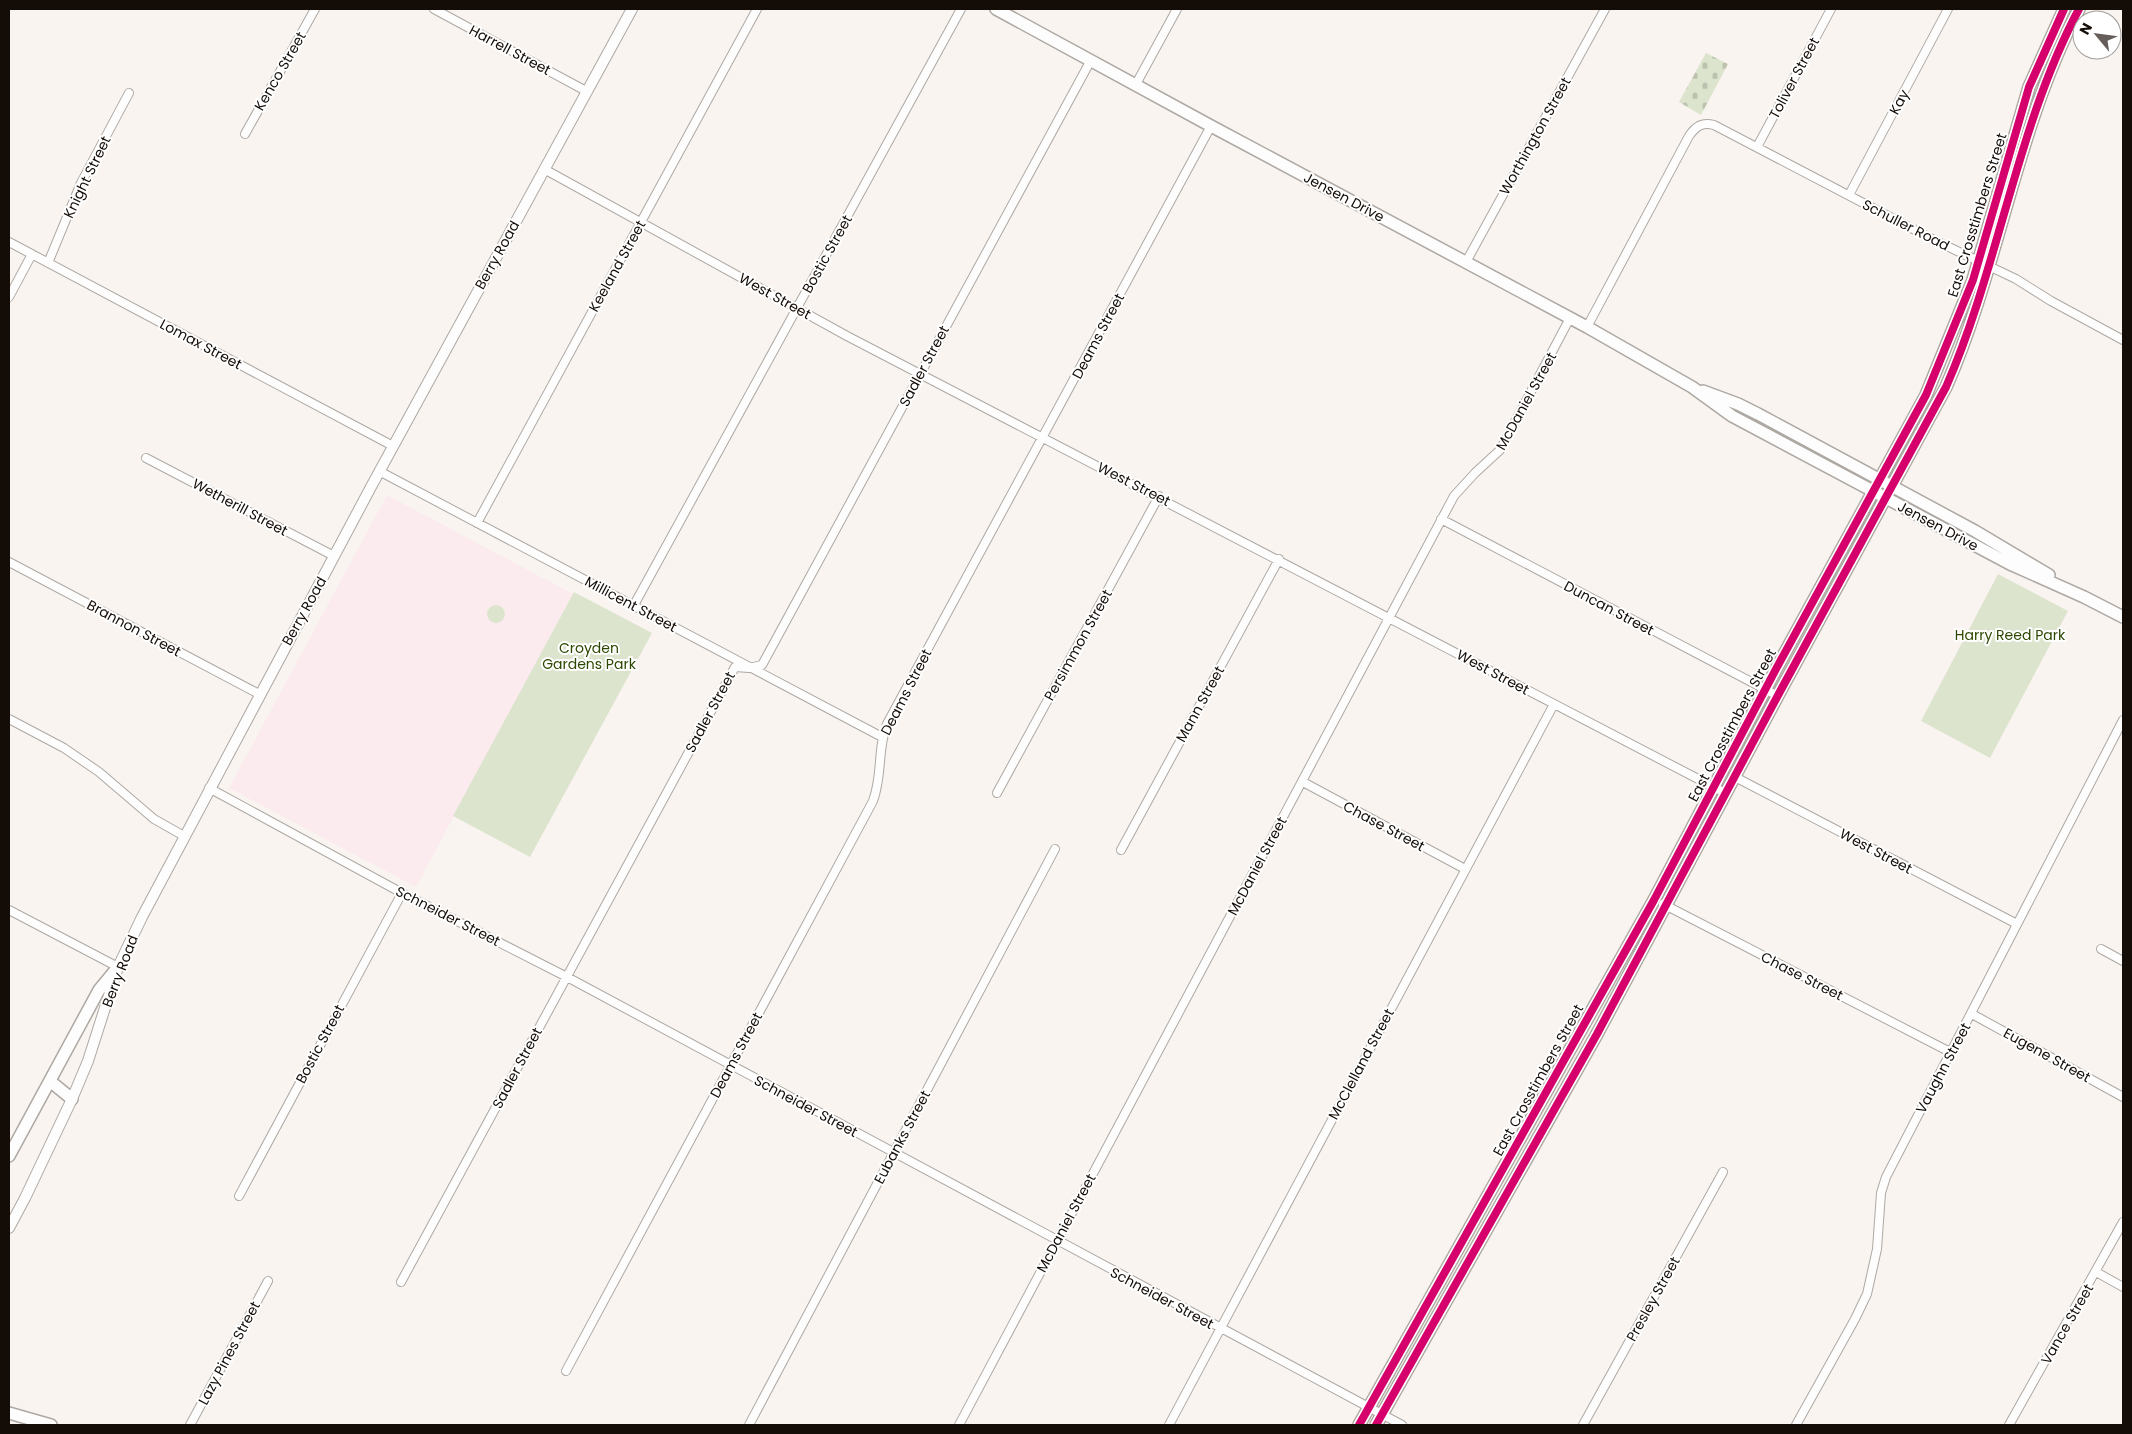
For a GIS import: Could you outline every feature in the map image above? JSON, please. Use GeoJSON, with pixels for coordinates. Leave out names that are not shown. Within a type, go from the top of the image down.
{"type":"FeatureCollection","features":[{"type":"Feature","properties":{"kind":"main road","name":"Jensen Drive"},"geometry":{"type":"LineString","coordinates":[[996,9],[1587,327],[1692,387],[1732,416],[2010,564],[2084,597],[2123,617]]}},
{"type":"Feature","properties":{"kind":"main road","name":"East Crosstimbers Street"},"geometry":{"type":"LineString","coordinates":[[1359,1425],[1654,900],[1802,621],[1926,395],[1979,261],[2029,86],[2063,9]]}},
{"type":"Feature","properties":{"kind":"main road","name":"East Crosstimbers Street"},"geometry":{"type":"LineString","coordinates":[[1376,1425],[1594,1041],[1946,387],[1959,359],[1990,266],[2049,71],[2072,23]]}},
{"type":"Feature","properties":{"kind":"main road"},"geometry":{"type":"LineString","coordinates":[[2014,138],[2027,141]]}},
{"type":"Feature","properties":{"kind":"main road"},"geometry":{"type":"LineString","coordinates":[[1945,350],[1959,359]]}},
{"type":"Feature","properties":{"kind":"main road","name":"Jensen Drive"},"geometry":{"type":"LineString","coordinates":[[1692,387],[1738,404],[1758,414],[1984,536],[2084,597]]}},
{"type":"Feature","properties":{"kind":"main road"},"geometry":{"type":"LineString","coordinates":[[1751,426],[1758,414]]}},
{"type":"Feature","properties":{"kind":"main road"},"geometry":{"type":"LineString","coordinates":[[1802,621],[1815,628]]}},
{"type":"Feature","properties":{"kind":"main road"},"geometry":{"type":"LineString","coordinates":[[9,1156],[99,990],[118,967]]}},
{"type":"Feature","properties":{"kind":"main road"},"geometry":{"type":"LineString","coordinates":[[1579,1032],[1594,1041]]}},
{"type":"Feature","properties":{"kind":"main road"},"geometry":{"type":"LineString","coordinates":[[50,1081],[72,1099]]}},
{"type":"Feature","properties":{"kind":"main road"},"geometry":{"type":"LineString","coordinates":[[1504,1166],[1519,1174]]}},
{"type":"Feature","properties":{"kind":"main road"},"geometry":{"type":"LineString","coordinates":[[1421,1313],[1435,1321]]}},
{"type":"Feature","properties":{"kind":"main road"},"geometry":{"type":"LineString","coordinates":[[9,1412],[51,1425]]}},
{"type":"Feature","properties":{"kind":"street","name":"Kenco Street"},"geometry":{"type":"LineString","coordinates":[[245,134],[315,9]]}},
{"type":"Feature","properties":{"kind":"street","name":"Harrell Street"},"geometry":{"type":"LineString","coordinates":[[434,9],[586,91]]}},
{"type":"Feature","properties":{"kind":"street","name":"Berry Road"},"geometry":{"type":"LineString","coordinates":[[9,1228],[72,1099],[88,1061],[118,967],[184,836],[379,471],[632,9]]}},
{"type":"Feature","properties":{"kind":"street","name":"Keeland Street"},"geometry":{"type":"LineString","coordinates":[[477,523],[757,9]]}},
{"type":"Feature","properties":{"kind":"street","name":"Bostic Street"},"geometry":{"type":"LineString","coordinates":[[634,605],[961,9]]}},
{"type":"Feature","properties":{"kind":"street"},"geometry":{"type":"LineString","coordinates":[[1136,84],[1177,9]]}},
{"type":"Feature","properties":{"kind":"street","name":"Worthington Street"},"geometry":{"type":"LineString","coordinates":[[1466,262],[1605,9]]}},
{"type":"Feature","properties":{"kind":"street","name":"Toliver Street"},"geometry":{"type":"LineString","coordinates":[[1757,147],[1831,9]]}},
{"type":"Feature","properties":{"kind":"street","name":"Kay"},"geometry":{"type":"LineString","coordinates":[[1849,195],[1948,9]]}},
{"type":"Feature","properties":{"kind":"street","name":"Sadler Street"},"geometry":{"type":"LineString","coordinates":[[402,1282],[735,666],[749,668],[762,665],[1091,60]]}},
{"type":"Feature","properties":{"kind":"street","name":"Knight Street"},"geometry":{"type":"LineString","coordinates":[[48,263],[82,183],[129,93]]}},
{"type":"Feature","properties":{"kind":"street","name":"Schuller Road"},"geometry":{"type":"LineString","coordinates":[[1587,327],[1689,136],[1694,129],[1707,123],[1714,124],[1932,240],[1990,266],[2123,340]]}},
{"type":"Feature","properties":{"kind":"street","name":"Deams Street"},"geometry":{"type":"LineString","coordinates":[[566,1371],[873,801],[879,785],[882,737],[1211,126]]}},
{"type":"Feature","properties":{"kind":"street","name":"West Street"},"geometry":{"type":"LineString","coordinates":[[544,169],[798,308],[1042,438],[1159,496],[1726,794]]}},
{"type":"Feature","properties":{"kind":"street","name":"Lomax Street"},"geometry":{"type":"LineString","coordinates":[[9,242],[393,446]]}},
{"type":"Feature","properties":{"kind":"street"},"geometry":{"type":"LineString","coordinates":[[9,297],[32,254]]}},
{"type":"Feature","properties":{"kind":"street","name":"McDaniel Street"},"geometry":{"type":"LineString","coordinates":[[959,1425],[1303,782],[1441,519],[1463,484],[1500,450],[1570,318]]}},
{"type":"Feature","properties":{"kind":"street","name":"Wetherill Street"},"geometry":{"type":"LineString","coordinates":[[146,458],[334,556]]}},
{"type":"Feature","properties":{"kind":"street","name":"Millicent Street"},"geometry":{"type":"LineString","coordinates":[[379,471],[882,737]]}},
{"type":"Feature","properties":{"kind":"street","name":"Persimmon Street"},"geometry":{"type":"LineString","coordinates":[[997,793],[1159,496]]}},
{"type":"Feature","properties":{"kind":"street","name":"Duncan Street"},"geometry":{"type":"LineString","coordinates":[[1441,519],[1778,696]]}},
{"type":"Feature","properties":{"kind":"street","name":"Mann Street"},"geometry":{"type":"LineString","coordinates":[[1121,850],[1279,559]]}},
{"type":"Feature","properties":{"kind":"street","name":"Brannon Street"},"geometry":{"type":"LineString","coordinates":[[9,562],[259,694]]}},
{"type":"Feature","properties":{"kind":"street","name":"McClelland Street"},"geometry":{"type":"LineString","coordinates":[[1169,1425],[1554,704]]}},
{"type":"Feature","properties":{"kind":"street"},"geometry":{"type":"LineString","coordinates":[[9,718],[64,748],[98,772],[154,819],[184,836]]}},
{"type":"Feature","properties":{"kind":"street","name":"Vaughn Street"},"geometry":{"type":"LineString","coordinates":[[1796,1425],[1856,1319],[1867,1294],[1877,1249],[1881,1193],[1886,1177],[2123,720]]}},
{"type":"Feature","properties":{"kind":"street","name":"West Street"},"geometry":{"type":"LineString","coordinates":[[1736,777],[2017,924]]}},
{"type":"Feature","properties":{"kind":"street","name":"Chase Street"},"geometry":{"type":"LineString","coordinates":[[1303,782],[1465,869]]}},
{"type":"Feature","properties":{"kind":"street","name":"Schneider Street"},"geometry":{"type":"LineString","coordinates":[[209,788],[402,893],[566,977],[1402,1425]]}},
{"type":"Feature","properties":{"kind":"street","name":"Eubanks Street"},"geometry":{"type":"LineString","coordinates":[[749,1425],[1055,849]]}},
{"type":"Feature","properties":{"kind":"street","name":"Bostic Street"},"geometry":{"type":"LineString","coordinates":[[239,1196],[402,893]]}},
{"type":"Feature","properties":{"kind":"street","name":"Chase Street"},"geometry":{"type":"LineString","coordinates":[[1654,900],[1950,1052]]}},
{"type":"Feature","properties":{"kind":"street"},"geometry":{"type":"LineString","coordinates":[[9,910],[118,967]]}},
{"type":"Feature","properties":{"kind":"street"},"geometry":{"type":"LineString","coordinates":[[2101,949],[2123,961]]}},
{"type":"Feature","properties":{"kind":"street","name":"Eugene Street"},"geometry":{"type":"LineString","coordinates":[[1972,1014],[2123,1097]]}},
{"type":"Feature","properties":{"kind":"street","name":"Presley Street"},"geometry":{"type":"LineString","coordinates":[[1583,1425],[1723,1172]]}},
{"type":"Feature","properties":{"kind":"street","name":"Vance Street"},"geometry":{"type":"LineString","coordinates":[[2009,1425],[2123,1222]]}},
{"type":"Feature","properties":{"kind":"street"},"geometry":{"type":"LineString","coordinates":[[2096,1272],[2123,1288]]}},
{"type":"Feature","properties":{"kind":"street","name":"Lazy Pines Street"},"geometry":{"type":"LineString","coordinates":[[190,1425],[268,1281]]}},
{"type":"Feature","properties":{"kind":"shaded area"},"geometry":{"type":"Polygon","coordinates":[[[387,495],[571,593],[574,592],[416,887],[229,788],[387,495]]]}},
{"type":"Feature","properties":{"kind":"green space"},"geometry":{"type":"Polygon","coordinates":[[[1706,53],[1728,64],[1701,115],[1679,102],[1706,53]]]}},
{"type":"Feature","properties":{"kind":"green space","name":"Harry Reed Park"},"geometry":{"type":"Polygon","coordinates":[[[1998,574],[2068,611],[1990,758],[1921,721],[1998,574]]]}},
{"type":"Feature","properties":{"kind":"green space","name":"Croyden Gardens Park"},"geometry":{"type":"Polygon","coordinates":[[[574,592],[652,633],[530,857],[453,816],[574,592]]]}},
{"type":"Feature","properties":{"kind":"green space"},"geometry":{"type":"Polygon","coordinates":[[[492,605],[500,605],[505,610],[503,621],[492,623],[487,618],[487,610],[492,605]]]}},
{"type":"Feature","properties":{"kind":"cycle path"},"geometry":{"type":"LineString","coordinates":[[1359,1425],[1654,900],[1776,669],[1926,395],[1973,280],[2029,87],[2064,9]]}},
{"type":"Feature","properties":{"kind":"cycle path"},"geometry":{"type":"LineString","coordinates":[[1376,1425],[1597,1034],[1783,686],[1946,387],[1981,293],[2023,148],[2039,101],[2057,54],[2079,9]]}}]}
